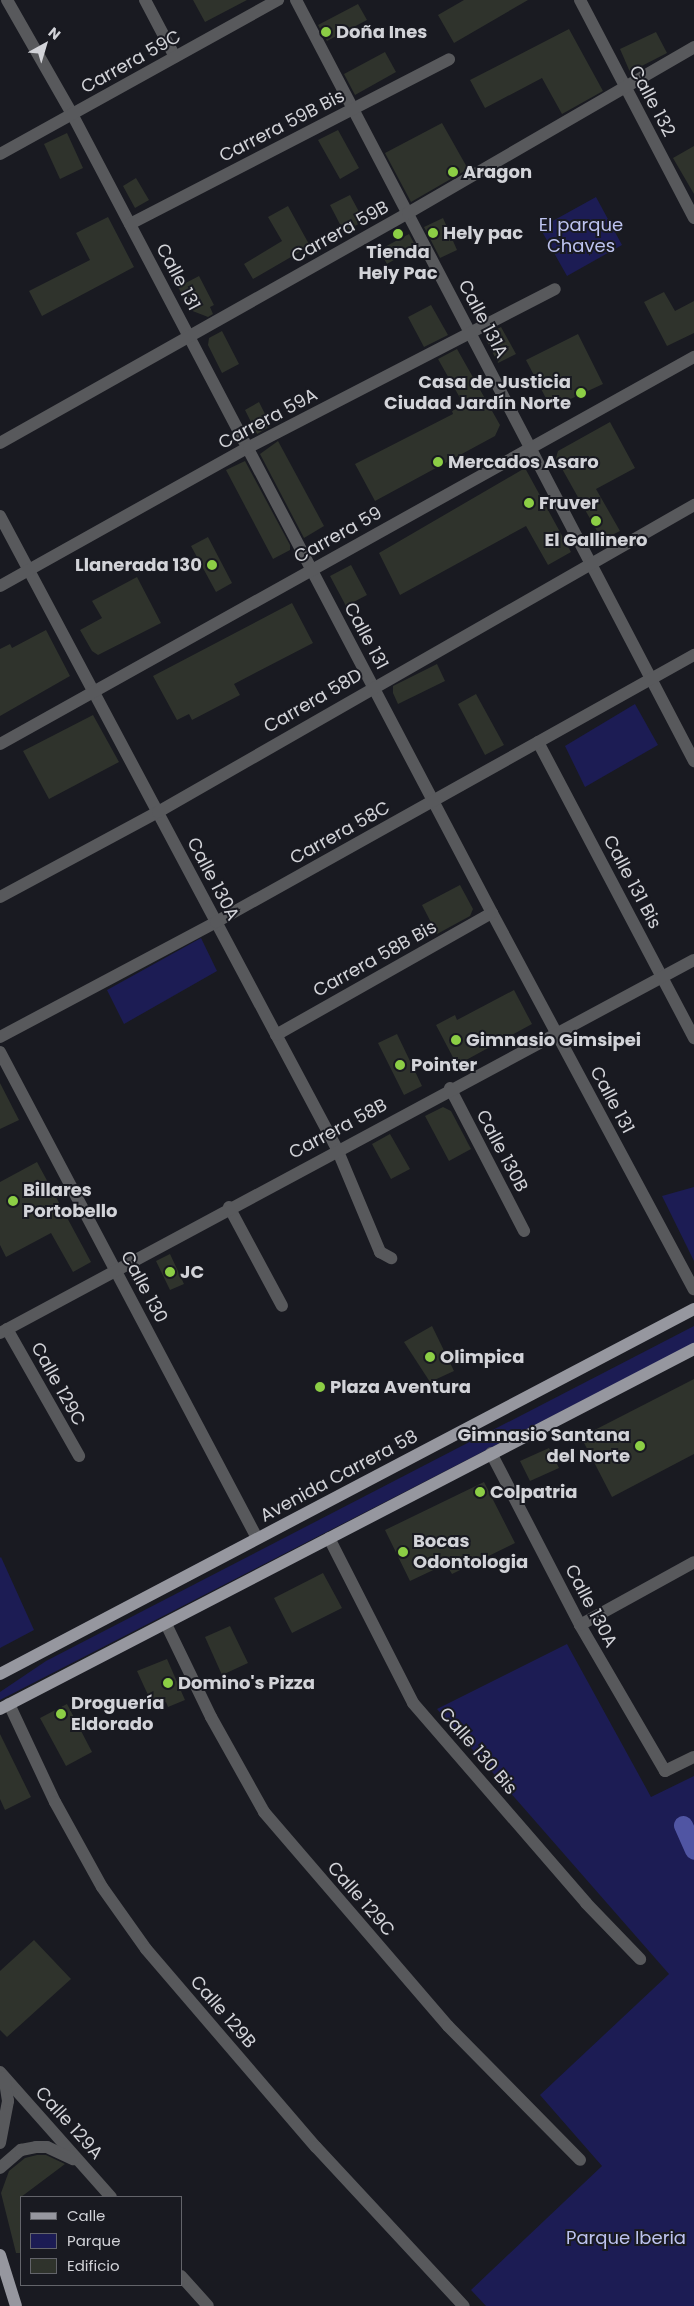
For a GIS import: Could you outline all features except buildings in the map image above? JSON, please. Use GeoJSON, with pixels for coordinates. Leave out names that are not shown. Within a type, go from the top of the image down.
{"type":"FeatureCollection","features":[{"type":"Feature","properties":{"kind":"main road","name":"Avenida Carrera 58"},"geometry":{"type":"LineString","coordinates":[[0,1674],[694,1309]]}},
{"type":"Feature","properties":{"kind":"main road"},"geometry":{"type":"LineString","coordinates":[[4,1706],[166,1624],[694,1349]]}},
{"type":"Feature","properties":{"kind":"main road"},"geometry":{"type":"LineString","coordinates":[[0,2255],[16,2306]]}},
{"type":"Feature","properties":{"kind":"street","name":"Calle 131"},"geometry":{"type":"LineString","coordinates":[[7,0],[72,114],[492,913],[694,1289]]}},
{"type":"Feature","properties":{"kind":"street"},"geometry":{"type":"LineString","coordinates":[[145,0],[175,57]]}},
{"type":"Feature","properties":{"kind":"street","name":"Carrera 59C"},"geometry":{"type":"LineString","coordinates":[[0,154],[278,0]]}},
{"type":"Feature","properties":{"kind":"street","name":"Calle 131A"},"geometry":{"type":"LineString","coordinates":[[296,0],[694,761]]}},
{"type":"Feature","properties":{"kind":"street","name":"Calle 132"},"geometry":{"type":"LineString","coordinates":[[580,0],[693,212]]}},
{"type":"Feature","properties":{"kind":"street","name":"Carrera 59B"},"geometry":{"type":"LineString","coordinates":[[0,443],[408,213],[694,47]]}},
{"type":"Feature","properties":{"kind":"street","name":"Carrera 59B Bis"},"geometry":{"type":"LineString","coordinates":[[130,224],[449,58]]}},
{"type":"Feature","properties":{"kind":"street","name":"Carrera 59A"},"geometry":{"type":"LineString","coordinates":[[0,586],[249,448],[556,289]]}},
{"type":"Feature","properties":{"kind":"street","name":"Carrera 59"},"geometry":{"type":"LineString","coordinates":[[0,744],[694,357]]}},
{"type":"Feature","properties":{"kind":"street","name":"Carrera 58D"},"geometry":{"type":"LineString","coordinates":[[0,898],[158,812],[373,687],[694,505]]}},
{"type":"Feature","properties":{"kind":"street","name":"Calle 130A"},"geometry":{"type":"LineString","coordinates":[[0,516],[337,1149],[380,1252],[391,1258]]}},
{"type":"Feature","properties":{"kind":"street","name":"Carrera 58C"},"geometry":{"type":"LineString","coordinates":[[0,1037],[216,922],[694,655]]}},
{"type":"Feature","properties":{"kind":"street","name":"Calle 131 Bis"},"geometry":{"type":"LineString","coordinates":[[538,742],[694,1038]]}},
{"type":"Feature","properties":{"kind":"street","name":"Carrera 58B Bis"},"geometry":{"type":"LineString","coordinates":[[276,1035],[492,913]]}},
{"type":"Feature","properties":{"kind":"street","name":"Carrera 58B"},"geometry":{"type":"LineString","coordinates":[[4,1331],[450,1088],[694,960]]}},
{"type":"Feature","properties":{"kind":"street","name":"Calle 130"},"geometry":{"type":"LineString","coordinates":[[0,1052],[257,1538]]}},
{"type":"Feature","properties":{"kind":"street","name":"Calle 130B"},"geometry":{"type":"LineString","coordinates":[[450,1088],[524,1231]]}},
{"type":"Feature","properties":{"kind":"street"},"geometry":{"type":"LineString","coordinates":[[229,1208],[282,1306]]}},
{"type":"Feature","properties":{"kind":"street","name":"Calle 129C"},"geometry":{"type":"LineString","coordinates":[[4,1331],[79,1456]]}},
{"type":"Feature","properties":{"kind":"street","name":"Calle 130A"},"geometry":{"type":"LineString","coordinates":[[491,1454],[580,1625],[665,1771],[694,1757]]}},
{"type":"Feature","properties":{"kind":"street","name":"Calle 130 Bis"},"geometry":{"type":"LineString","coordinates":[[329,1538],[413,1703],[586,1903],[640,1959]]}},
{"type":"Feature","properties":{"kind":"street"},"geometry":{"type":"LineString","coordinates":[[580,1625],[694,1562]]}},
{"type":"Feature","properties":{"kind":"street","name":"Calle 129C"},"geometry":{"type":"LineString","coordinates":[[166,1624],[249,1788],[278,1830],[448,2026],[580,2160]]}},
{"type":"Feature","properties":{"kind":"street","name":"Calle 129B"},"geometry":{"type":"LineString","coordinates":[[4,1706],[102,1887],[146,1949],[316,2147],[464,2306]]}},
{"type":"Feature","properties":{"kind":"street"},"geometry":{"type":"LineString","coordinates":[[0,2143],[8,2101],[2,2074]]}},
{"type":"Feature","properties":{"kind":"street","name":"Calle 129A"},"geometry":{"type":"LineString","coordinates":[[2,2074],[110,2196]]}},
{"type":"Feature","properties":{"kind":"street"},"geometry":{"type":"LineString","coordinates":[[0,2168],[21,2150],[36,2146],[64,2153],[84,2166]]}},
{"type":"Feature","properties":{"kind":"street"},"geometry":{"type":"LineString","coordinates":[[182,2277],[208,2306]]}},
{"type":"Feature","properties":{"kind":"green space","name":"El parque Chaves"},"geometry":{"type":"Polygon","coordinates":[[[596,197],[622,245],[567,276],[540,228],[596,197]]]}},
{"type":"Feature","properties":{"kind":"green space"},"geometry":{"type":"Polygon","coordinates":[[[635,704],[658,745],[585,787],[565,746],[635,704]]]}},
{"type":"Feature","properties":{"kind":"green space"},"geometry":{"type":"Polygon","coordinates":[[[201,938],[217,971],[124,1024],[107,990],[201,938]]]}},
{"type":"Feature","properties":{"kind":"green space"},"geometry":{"type":"Polygon","coordinates":[[[694,1187],[694,1261],[662,1196],[694,1187]]]}},
{"type":"Feature","properties":{"kind":"green space"},"geometry":{"type":"Polygon","coordinates":[[[694,1326],[694,1343],[0,1700],[0,1692],[46,1661],[694,1326]]]}},
{"type":"Feature","properties":{"kind":"green space"},"geometry":{"type":"Polygon","coordinates":[[[0,1558],[34,1630],[0,1648],[0,1558]]]}},
{"type":"Feature","properties":{"kind":"green space","name":"Parque Iberia"},"geometry":{"type":"Polygon","coordinates":[[[567,1644],[651,1797],[694,1776],[694,2306],[486,2306],[471,2290],[602,2166],[540,2095],[669,1974],[437,1709],[567,1644]]]}},
{"type":"Feature","properties":{"kind":"waterway"},"geometry":{"type":"LineString","coordinates":[[683,1825],[694,1850]]}},
{"type":"Feature","properties":{"kind":"place","name":"Doña Ines"},"geometry":{"type":"Point","coordinates":[326,32]}},
{"type":"Feature","properties":{"kind":"place","name":"Aragon"},"geometry":{"type":"Point","coordinates":[453,172]}},
{"type":"Feature","properties":{"kind":"place","name":"Hely pac"},"geometry":{"type":"Point","coordinates":[433,233]}},
{"type":"Feature","properties":{"kind":"place","name":"Tienda Hely Pac"},"geometry":{"type":"Point","coordinates":[398,234]}},
{"type":"Feature","properties":{"kind":"place","name":"Casa de Justicia Ciudad Jardín Norte"},"geometry":{"type":"Point","coordinates":[581,393]}},
{"type":"Feature","properties":{"kind":"place","name":"Mercados Asaro"},"geometry":{"type":"Point","coordinates":[438,462]}},
{"type":"Feature","properties":{"kind":"place","name":"Fruver"},"geometry":{"type":"Point","coordinates":[529,503]}},
{"type":"Feature","properties":{"kind":"place","name":"El Gallinero"},"geometry":{"type":"Point","coordinates":[596,521]}},
{"type":"Feature","properties":{"kind":"place","name":"Llanerada 130"},"geometry":{"type":"Point","coordinates":[212,565]}},
{"type":"Feature","properties":{"kind":"place","name":"Gimnasio Gimsipei"},"geometry":{"type":"Point","coordinates":[456,1040]}},
{"type":"Feature","properties":{"kind":"place","name":"Pointer"},"geometry":{"type":"Point","coordinates":[400,1065]}},
{"type":"Feature","properties":{"kind":"place","name":"Billares Portobello"},"geometry":{"type":"Point","coordinates":[13,1201]}},
{"type":"Feature","properties":{"kind":"place","name":"JC"},"geometry":{"type":"Point","coordinates":[170,1272]}},
{"type":"Feature","properties":{"kind":"place","name":"Olimpica"},"geometry":{"type":"Point","coordinates":[430,1357]}},
{"type":"Feature","properties":{"kind":"place","name":"Plaza Aventura"},"geometry":{"type":"Point","coordinates":[320,1387]}},
{"type":"Feature","properties":{"kind":"place","name":"Gimnasio Santana del Norte"},"geometry":{"type":"Point","coordinates":[640,1446]}},
{"type":"Feature","properties":{"kind":"place","name":"Colpatria"},"geometry":{"type":"Point","coordinates":[480,1492]}},
{"type":"Feature","properties":{"kind":"place","name":"Bocas Odontologia"},"geometry":{"type":"Point","coordinates":[403,1552]}},
{"type":"Feature","properties":{"kind":"place","name":"Domino's Pizza"},"geometry":{"type":"Point","coordinates":[168,1683]}},
{"type":"Feature","properties":{"kind":"place","name":"Droguería Eldorado"},"geometry":{"type":"Point","coordinates":[61,1714]}}]}
